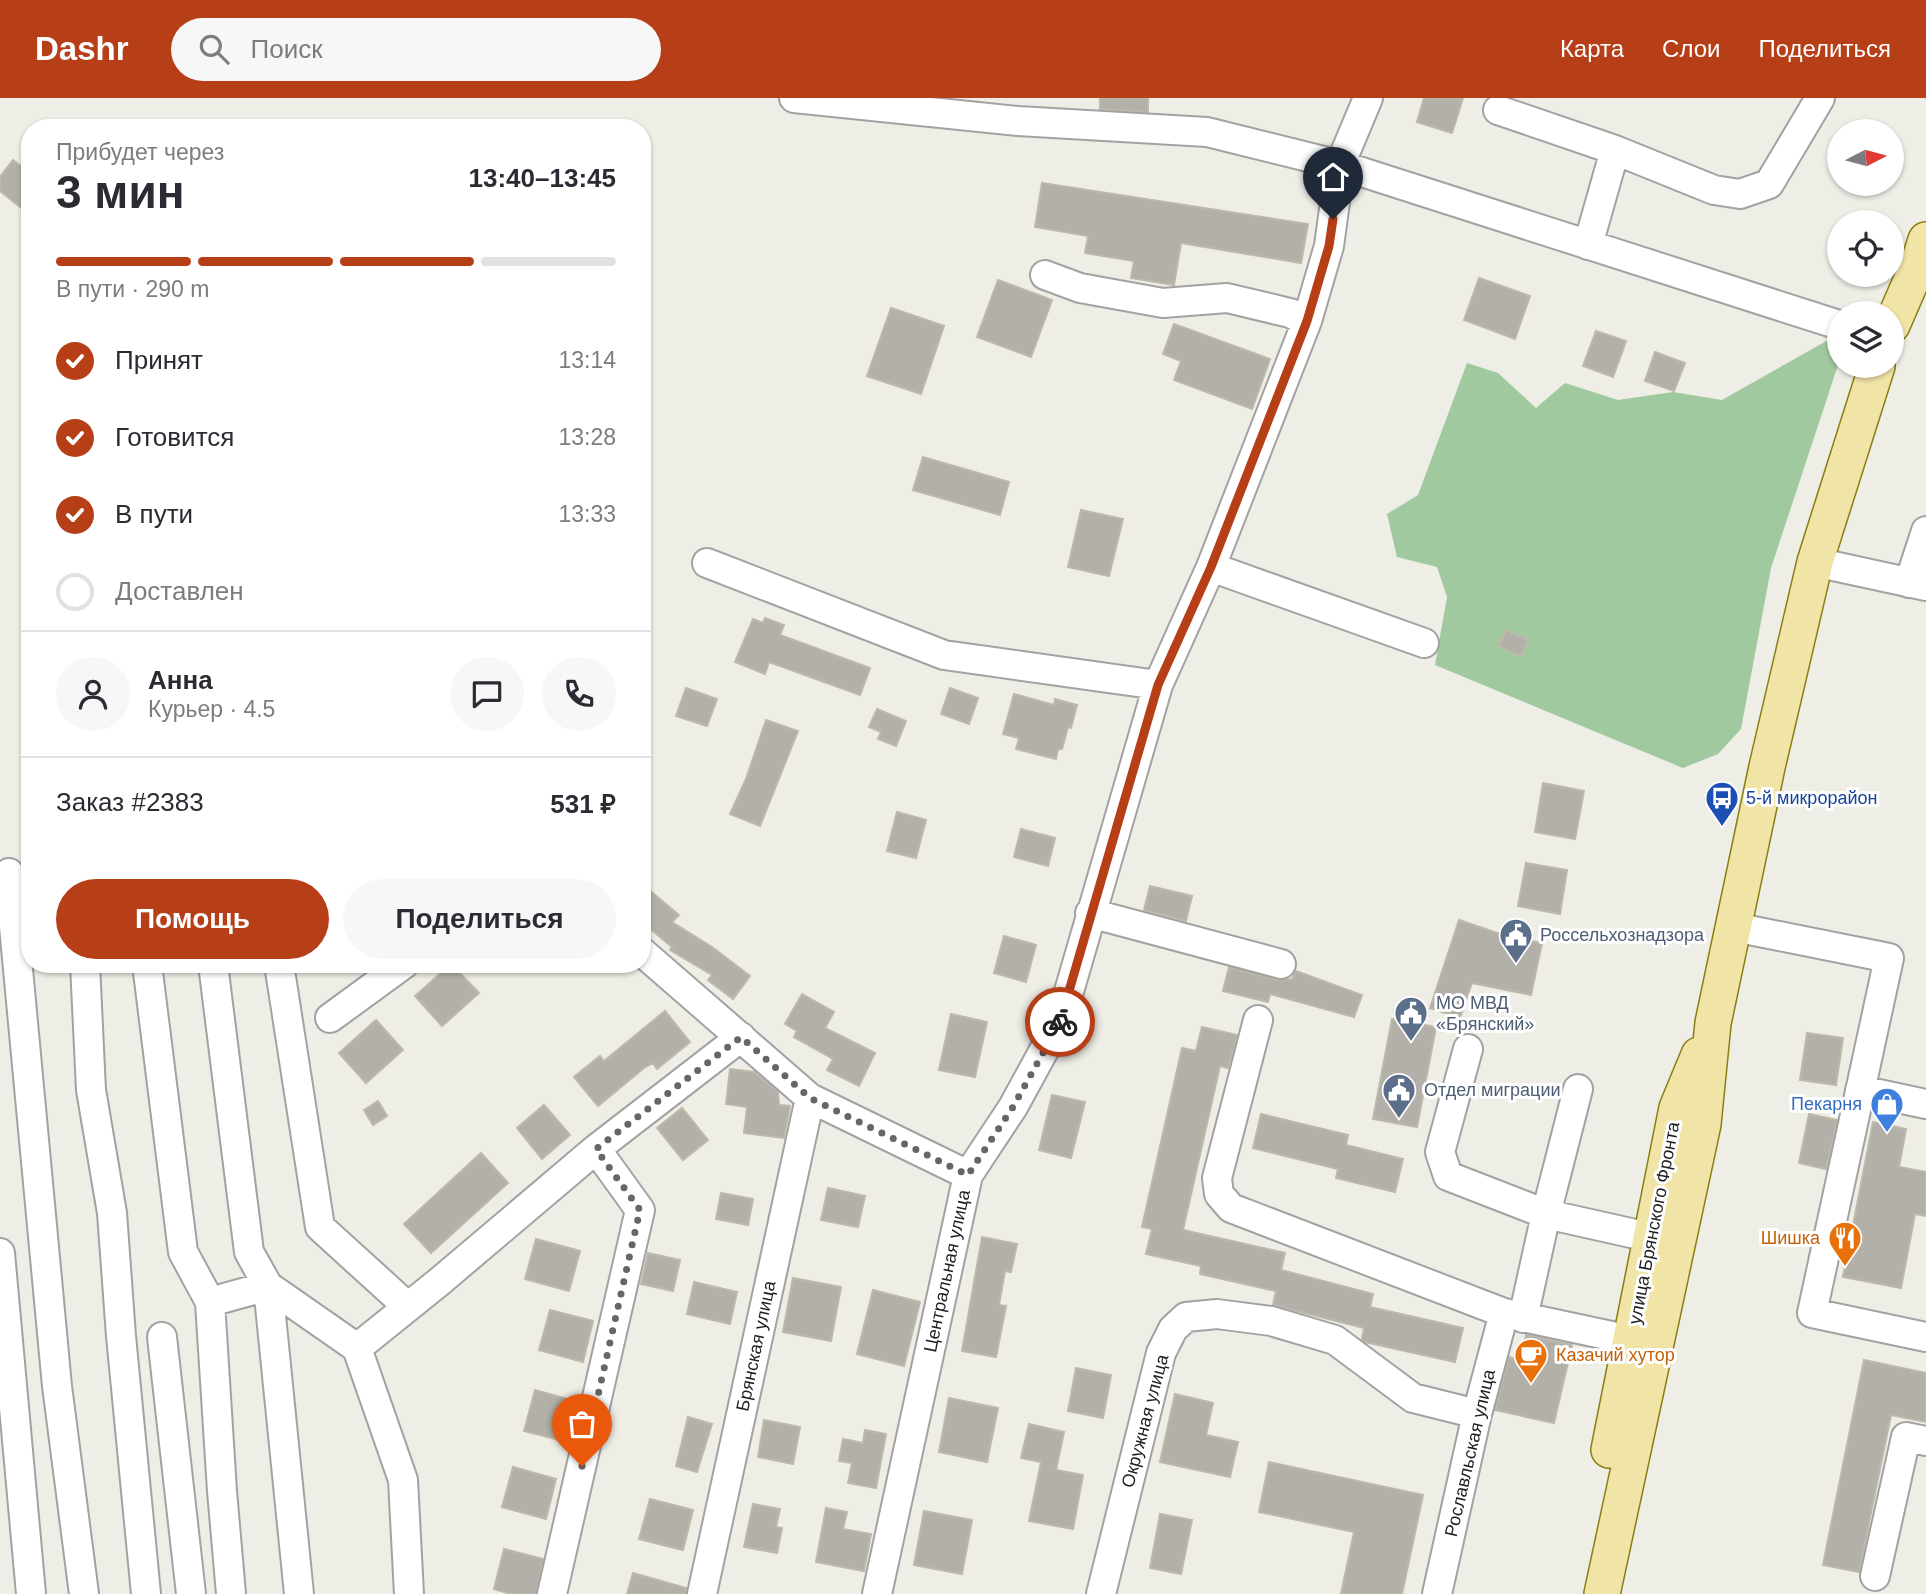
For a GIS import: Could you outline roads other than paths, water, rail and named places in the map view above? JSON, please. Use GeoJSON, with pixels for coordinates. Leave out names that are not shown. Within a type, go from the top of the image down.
{"type":"FeatureCollection","features":[{"type":"Feature","properties":{"kind":"main road"},"geometry":{"type":"LineString","coordinates":[[1902,301],[1926,240]]}},
{"type":"Feature","properties":{"kind":"main road","name":"улица Брянского Фронта"},"geometry":{"type":"LineString","coordinates":[[1602,1594],[1643,1343],[1664,1240],[1703,1124],[1713,1023],[1767,767],[1815,562],[1873,378]]}},
{"type":"Feature","properties":{"kind":"main road","name":"улица Брянского Фронта"},"geometry":{"type":"LineString","coordinates":[[1579,1594],[1643,1343]]}},
{"type":"Feature","properties":{"kind":"street"},"geometry":{"type":"LineString","coordinates":[[794,98],[1018,121],[1207,132],[1340,165],[1827,321]]}},
{"type":"Feature","properties":{"kind":"street","name":"Центральная улица"},"geometry":{"type":"LineString","coordinates":[[877,1594],[968,1175],[1013,1107],[1061,1019],[1158,685],[1211,567],[1307,321],[1329,246],[1340,165],[1368,98]]}},
{"type":"Feature","properties":{"kind":"street"},"geometry":{"type":"LineString","coordinates":[[1499,110],[1615,150],[1714,190],[1740,194],[1769,184],[1819,98]]}},
{"type":"Feature","properties":{"kind":"street"},"geometry":{"type":"LineString","coordinates":[[1588,245],[1615,150]]}},
{"type":"Feature","properties":{"kind":"street"},"geometry":{"type":"LineString","coordinates":[[1045,275],[1080,288],[1163,303],[1227,298],[1290,313],[1307,321]]}},
{"type":"Feature","properties":{"kind":"street"},"geometry":{"type":"LineString","coordinates":[[1815,562],[1917,584],[1926,531]]}},
{"type":"Feature","properties":{"kind":"street"},"geometry":{"type":"LineString","coordinates":[[707,563],[944,655],[1158,685]]}},
{"type":"Feature","properties":{"kind":"street"},"geometry":{"type":"LineString","coordinates":[[1211,567],[1424,643]]}},
{"type":"Feature","properties":{"kind":"street"},"geometry":{"type":"LineString","coordinates":[[9,873],[57,1386],[84,1594]]}},
{"type":"Feature","properties":{"kind":"street"},"geometry":{"type":"LineString","coordinates":[[1090,913],[1281,964]]}},
{"type":"Feature","properties":{"kind":"street"},"geometry":{"type":"LineString","coordinates":[[1734,928],[1889,958],[1812,1312],[1926,1337]]}},
{"type":"Feature","properties":{"kind":"street"},"geometry":{"type":"LineString","coordinates":[[651,961],[810,1098],[968,1175]]}},
{"type":"Feature","properties":{"kind":"street"},"geometry":{"type":"LineString","coordinates":[[85,973],[91,1090],[112,1213],[122,1350],[146,1594]]}},
{"type":"Feature","properties":{"kind":"street"},"geometry":{"type":"LineString","coordinates":[[148,973],[183,1252],[210,1302],[222,1491],[232,1594]]}},
{"type":"Feature","properties":{"kind":"street"},"geometry":{"type":"LineString","coordinates":[[214,973],[249,1252],[268,1286],[299,1594]]}},
{"type":"Feature","properties":{"kind":"street"},"geometry":{"type":"LineString","coordinates":[[280,973],[320,1227],[408,1307]]}},
{"type":"Feature","properties":{"kind":"street"},"geometry":{"type":"LineString","coordinates":[[330,1018],[392,973]]}},
{"type":"Feature","properties":{"kind":"street"},"geometry":{"type":"LineString","coordinates":[[1258,1020],[1217,1178],[1219,1194],[1231,1208],[1514,1315],[1643,1343]]}},
{"type":"Feature","properties":{"kind":"street"},"geometry":{"type":"LineString","coordinates":[[357,1348],[439,1283],[596,1149],[741,1037]]}},
{"type":"Feature","properties":{"kind":"street"},"geometry":{"type":"LineString","coordinates":[[1468,1049],[1440,1152],[1448,1177],[1546,1214],[1664,1240]]}},
{"type":"Feature","properties":{"kind":"street","name":"Рославльская улица"},"geometry":{"type":"LineString","coordinates":[[1437,1594],[1477,1414],[1514,1315],[1546,1214],[1578,1089]]}},
{"type":"Feature","properties":{"kind":"street"},"geometry":{"type":"LineString","coordinates":[[1860,1090],[1926,1104]]}},
{"type":"Feature","properties":{"kind":"street","name":"Брянская улица"},"geometry":{"type":"LineString","coordinates":[[702,1594],[810,1098]]}},
{"type":"Feature","properties":{"kind":"street"},"geometry":{"type":"LineString","coordinates":[[552,1594],[640,1210],[596,1149]]}},
{"type":"Feature","properties":{"kind":"street"},"geometry":{"type":"LineString","coordinates":[[0,1253],[31,1594]]}},
{"type":"Feature","properties":{"kind":"street"},"geometry":{"type":"LineString","coordinates":[[210,1302],[268,1286]]}},
{"type":"Feature","properties":{"kind":"street"},"geometry":{"type":"LineString","coordinates":[[268,1286],[357,1348],[403,1480],[409,1594]]}},
{"type":"Feature","properties":{"kind":"street","name":"Окружная улица"},"geometry":{"type":"LineString","coordinates":[[1101,1594],[1161,1353],[1173,1329],[1186,1317],[1217,1314],[1271,1321],[1335,1339],[1413,1398],[1477,1414]]}},
{"type":"Feature","properties":{"kind":"street"},"geometry":{"type":"LineString","coordinates":[[162,1336],[191,1594]]}},
{"type":"Feature","properties":{"kind":"street"},"geometry":{"type":"LineString","coordinates":[[1875,1576],[1906,1437],[1926,1441]]}},
{"type":"Feature","properties":{"kind":"place","name":"5-й микрорайон"},"geometry":{"type":"Point","coordinates":[1722,828]}},
{"type":"Feature","properties":{"kind":"place","name":"Россельхознадзора"},"geometry":{"type":"Point","coordinates":[1516,965]}},
{"type":"Feature","properties":{"kind":"place","name":"МО МВД «Брянский»"},"geometry":{"type":"Point","coordinates":[1411,1043]}},
{"type":"Feature","properties":{"kind":"place","name":"Отдел миграции"},"geometry":{"type":"Point","coordinates":[1399,1120]}},
{"type":"Feature","properties":{"kind":"place","name":"Пекарня"},"geometry":{"type":"Point","coordinates":[1887,1134]}},
{"type":"Feature","properties":{"kind":"place","name":"Шишка"},"geometry":{"type":"Point","coordinates":[1845,1268]}},
{"type":"Feature","properties":{"kind":"place","name":"Казачий хутор"},"geometry":{"type":"Point","coordinates":[1531,1385]}}]}
